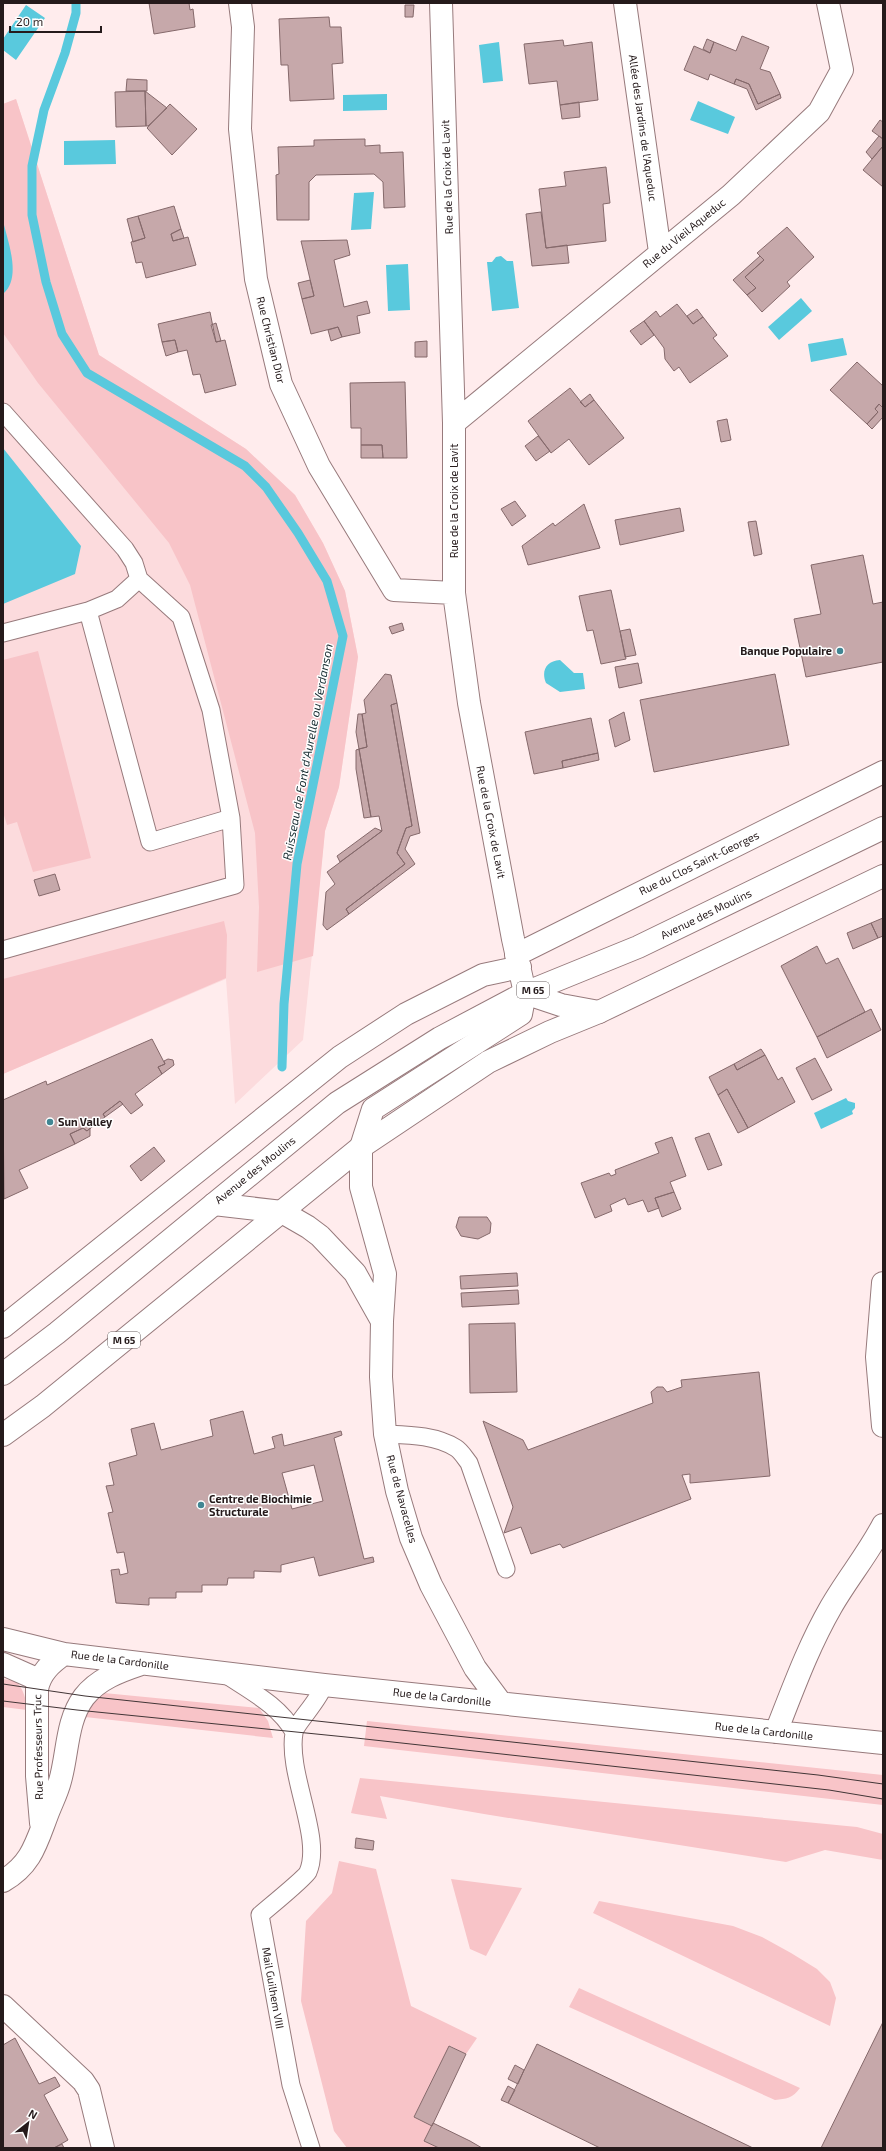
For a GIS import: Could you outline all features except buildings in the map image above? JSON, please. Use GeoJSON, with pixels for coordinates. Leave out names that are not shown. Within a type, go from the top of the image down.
{"type":"FeatureCollection","features":[{"type":"Feature","properties":{"kind":"street","name":"Rue Christian Dior"},"geometry":{"type":"LineString","coordinates":[[240,3],[243,27],[240,129],[256,279],[281,384],[319,466],[394,590],[454,593]]}},
{"type":"Feature","properties":{"kind":"street","name":"Rue de la Croix de Lavit"},"geometry":{"type":"LineString","coordinates":[[441,3],[454,423],[454,593],[469,703],[525,993]]}},
{"type":"Feature","properties":{"kind":"street","name":"Allée des Jardins de l'Aqueduc"},"geometry":{"type":"LineString","coordinates":[[625,3],[660,252]]}},
{"type":"Feature","properties":{"kind":"street","name":"Rue du Vieil Aqueduc"},"geometry":{"type":"LineString","coordinates":[[454,423],[660,252],[731,196],[819,112],[842,70],[828,3]]}},
{"type":"Feature","properties":{"kind":"street","name":"Rue du Clos Saint-Georges"},"geometry":{"type":"LineString","coordinates":[[518,961],[883,772]]}},
{"type":"Feature","properties":{"kind":"street","name":"Avenue des Moulins"},"geometry":{"type":"LineString","coordinates":[[3,1374],[57,1333],[179,1231],[337,1103],[440,1038],[525,993],[638,947],[883,828]]}},
{"type":"Feature","properties":{"kind":"street","name":"M 65"},"geometry":{"type":"LineString","coordinates":[[3,1435],[43,1406],[361,1147],[488,1062],[550,1032],[599,1012],[883,876]]}},
{"type":"Feature","properties":{"kind":"street"},"geometry":{"type":"LineString","coordinates":[[3,1327],[340,1057],[406,1014],[483,975],[518,961]]}},
{"type":"Feature","properties":{"kind":"street"},"geometry":{"type":"LineString","coordinates":[[361,1147],[373,1109],[521,1014],[525,993],[561,1005],[599,1012]]}},
{"type":"Feature","properties":{"kind":"street","name":"Rue de Navacelles"},"geometry":{"type":"LineString","coordinates":[[361,1147],[361,1187],[385,1274],[381,1377],[385,1434],[397,1491],[411,1538],[431,1585],[475,1668],[501,1704]]}},
{"type":"Feature","properties":{"kind":"street","name":"Rue de Navacelles"},"geometry":{"type":"LineString","coordinates":[[214,1204],[282,1212],[320,1236],[355,1272],[382,1321]]}},
{"type":"Feature","properties":{"kind":"street"},"geometry":{"type":"LineString","coordinates":[[883,1282],[880,1357],[883,1426]]}},
{"type":"Feature","properties":{"kind":"street"},"geometry":{"type":"LineString","coordinates":[[776,1732],[799,1670],[831,1606],[872,1547],[883,1525]]}},
{"type":"Feature","properties":{"kind":"street","name":"Rue de la Cardonille"},"geometry":{"type":"LineString","coordinates":[[3,1639],[64,1654],[324,1685],[883,1743]]}},
{"type":"Feature","properties":{"kind":"street","name":"Rue Professeurs Truc"},"geometry":{"type":"LineString","coordinates":[[42,1828],[37,1776],[39,1680],[53,1661],[64,1654]]}},
{"type":"Feature","properties":{"kind":"street","name":"Rue Professeurs Truc"},"geometry":{"type":"LineString","coordinates":[[3,1881],[17,1873],[31,1855],[60,1782],[69,1732],[80,1704],[85,1696],[101,1681],[122,1670],[144,1663]]}},
{"type":"Feature","properties":{"kind":"street"},"geometry":{"type":"LineString","coordinates":[[3,1664],[39,1680]]}},
{"type":"Feature","properties":{"kind":"street"},"geometry":{"type":"LineString","coordinates":[[3,2006],[83,2081],[89,2090],[103,2148]]}},
{"type":"Feature","properties":{"kind":"lane"},"geometry":{"type":"LineString","coordinates":[[3,412],[125,549],[134,563],[139,579],[181,616],[211,710],[231,818],[235,885],[3,950]]}},
{"type":"Feature","properties":{"kind":"lane"},"geometry":{"type":"LineString","coordinates":[[3,632],[88,611],[118,599],[139,579]]}},
{"type":"Feature","properties":{"kind":"lane"},"geometry":{"type":"LineString","coordinates":[[88,611],[150,842],[231,818]]}},
{"type":"Feature","properties":{"kind":"lane"},"geometry":{"type":"LineString","coordinates":[[385,1434],[416,1435],[435,1439],[457,1449],[469,1463],[506,1569]]}},
{"type":"Feature","properties":{"kind":"lane"},"geometry":{"type":"LineString","coordinates":[[221,1672],[269,1704],[286,1718],[294,1732],[321,1695],[324,1685]]}},
{"type":"Feature","properties":{"kind":"lane","name":"Mail Guilhem VIII"},"geometry":{"type":"LineString","coordinates":[[294,1732],[293,1754],[313,1846],[308,1873],[260,1915],[292,2085],[311,2148]]}},
{"type":"Feature","properties":{"kind":"shaded area"},"geometry":{"type":"Polygon","coordinates":[[[16,99],[99,355],[246,449],[295,495],[323,543],[345,591],[358,657],[339,787],[325,831],[303,1040],[235,1104],[226,979],[3,1074],[3,104],[16,99]]]}},
{"type":"Feature","properties":{"kind":"shaded area"},"geometry":{"type":"Polygon","coordinates":[[[16,99],[99,355],[246,449],[295,495],[323,543],[345,591],[358,657],[339,787],[325,831],[313,956],[257,972],[259,907],[255,833],[190,585],[169,543],[38,383],[3,333],[3,104],[16,99]]]}},
{"type":"Feature","properties":{"kind":"shaded area"},"geometry":{"type":"Polygon","coordinates":[[[38,651],[91,858],[33,872],[17,822],[7,825],[3,812],[3,660],[38,651]]]}},
{"type":"Feature","properties":{"kind":"shaded area"},"geometry":{"type":"Polygon","coordinates":[[[224,921],[227,935],[226,978],[3,1074],[3,979],[224,921]]]}},
{"type":"Feature","properties":{"kind":"shaded area"},"geometry":{"type":"Polygon","coordinates":[[[3,1679],[16,1681],[19,1684],[24,1695],[27,1710],[3,1707],[3,1679]]]}},
{"type":"Feature","properties":{"kind":"shaded area"},"geometry":{"type":"Polygon","coordinates":[[[104,1693],[259,1708],[268,1721],[273,1738],[85,1717],[90,1706],[104,1693]]]}},
{"type":"Feature","properties":{"kind":"shaded area"},"geometry":{"type":"Polygon","coordinates":[[[367,1721],[883,1775],[883,1805],[364,1746],[367,1721]]]}},
{"type":"Feature","properties":{"kind":"shaded area"},"geometry":{"type":"Polygon","coordinates":[[[360,1778],[857,1827],[883,1834],[883,1860],[825,1850],[786,1862],[380,1796],[387,1819],[351,1813],[360,1778]]]}},
{"type":"Feature","properties":{"kind":"shaded area"},"geometry":{"type":"Polygon","coordinates":[[[339,1861],[376,1869],[411,2006],[477,2038],[466,2054],[450,2046],[414,2117],[432,2126],[424,2141],[439,2148],[347,2148],[334,2131],[301,2001],[306,1921],[332,1893],[339,1861]]]}},
{"type":"Feature","properties":{"kind":"shaded area"},"geometry":{"type":"Polygon","coordinates":[[[451,1879],[522,1888],[486,1956],[470,1949],[451,1879]]]}},
{"type":"Feature","properties":{"kind":"shaded area"},"geometry":{"type":"Polygon","coordinates":[[[599,1901],[733,1926],[762,1937],[817,1969],[830,1982],[836,1998],[830,2026],[593,1913],[599,1901]]]}},
{"type":"Feature","properties":{"kind":"shaded area"},"geometry":{"type":"Polygon","coordinates":[[[579,1988],[800,2088],[795,2094],[789,2097],[775,2100],[569,2007],[579,1988]]]}},
{"type":"Feature","properties":{"kind":"water"},"geometry":{"type":"Polygon","coordinates":[[[26,5],[45,18],[16,60],[3,50],[3,39],[26,5]]]}},
{"type":"Feature","properties":{"kind":"water"},"geometry":{"type":"Polygon","coordinates":[[[499,42],[503,81],[483,83],[479,45],[499,42]]]}},
{"type":"Feature","properties":{"kind":"water"},"geometry":{"type":"Polygon","coordinates":[[[387,94],[387,110],[343,111],[343,95],[387,94]]]}},
{"type":"Feature","properties":{"kind":"water"},"geometry":{"type":"Polygon","coordinates":[[[698,101],[735,117],[728,134],[690,120],[698,101]]]}},
{"type":"Feature","properties":{"kind":"water"},"geometry":{"type":"Polygon","coordinates":[[[115,140],[116,164],[64,165],[64,141],[115,140]]]}},
{"type":"Feature","properties":{"kind":"water"},"geometry":{"type":"Polygon","coordinates":[[[374,192],[371,229],[351,230],[354,193],[374,192]]]}},
{"type":"Feature","properties":{"kind":"water"},"geometry":{"type":"Polygon","coordinates":[[[3,221],[13,269],[9,287],[3,294],[3,221]]]}},
{"type":"Feature","properties":{"kind":"water"},"geometry":{"type":"Polygon","coordinates":[[[501,256],[507,261],[513,261],[519,308],[492,311],[487,262],[492,262],[496,257],[501,256]]]}},
{"type":"Feature","properties":{"kind":"water"},"geometry":{"type":"Polygon","coordinates":[[[408,264],[410,310],[388,311],[386,265],[408,264]]]}},
{"type":"Feature","properties":{"kind":"water"},"geometry":{"type":"Polygon","coordinates":[[[801,298],[812,311],[779,340],[768,327],[801,298]]]}},
{"type":"Feature","properties":{"kind":"water"},"geometry":{"type":"Polygon","coordinates":[[[843,338],[847,355],[811,362],[808,344],[843,338]]]}},
{"type":"Feature","properties":{"kind":"water"},"geometry":{"type":"Polygon","coordinates":[[[3,448],[81,546],[75,574],[3,604],[3,448]]]}},
{"type":"Feature","properties":{"kind":"water"},"geometry":{"type":"Polygon","coordinates":[[[560,660],[574,673],[583,673],[585,689],[560,692],[546,683],[544,674],[546,667],[551,662],[560,660]]]}},
{"type":"Feature","properties":{"kind":"water"},"geometry":{"type":"Polygon","coordinates":[[[846,1098],[848,1101],[855,1103],[855,1108],[852,1111],[853,1114],[821,1129],[814,1113],[846,1098]]]}},
{"type":"Feature","properties":{"kind":"waterway","name":"Ruisseau de Font d'Aurelle ou Verdanson"},"geometry":{"type":"LineString","coordinates":[[76,3],[76,13],[65,53],[44,110],[32,166],[32,215],[46,282],[62,334],[87,373],[245,466],[266,487],[298,533],[327,581],[343,636],[297,864],[284,1004],[282,1067]]}},
{"type":"Feature","properties":{"kind":"tram line"},"geometry":{"type":"LineString","coordinates":[[3,1684],[85,1696],[818,1775],[883,1784]]}},
{"type":"Feature","properties":{"kind":"tram line"},"geometry":{"type":"LineString","coordinates":[[3,1701],[829,1790],[883,1799]]}},
{"type":"Feature","properties":{"kind":"place","name":"Banque Populaire"},"geometry":{"type":"Point","coordinates":[840,651]}},
{"type":"Feature","properties":{"kind":"place","name":"Sun Valley"},"geometry":{"type":"Point","coordinates":[50,1122]}},
{"type":"Feature","properties":{"kind":"place","name":"Centre de Biochimie Structurale"},"geometry":{"type":"Point","coordinates":[201,1505]}}]}
